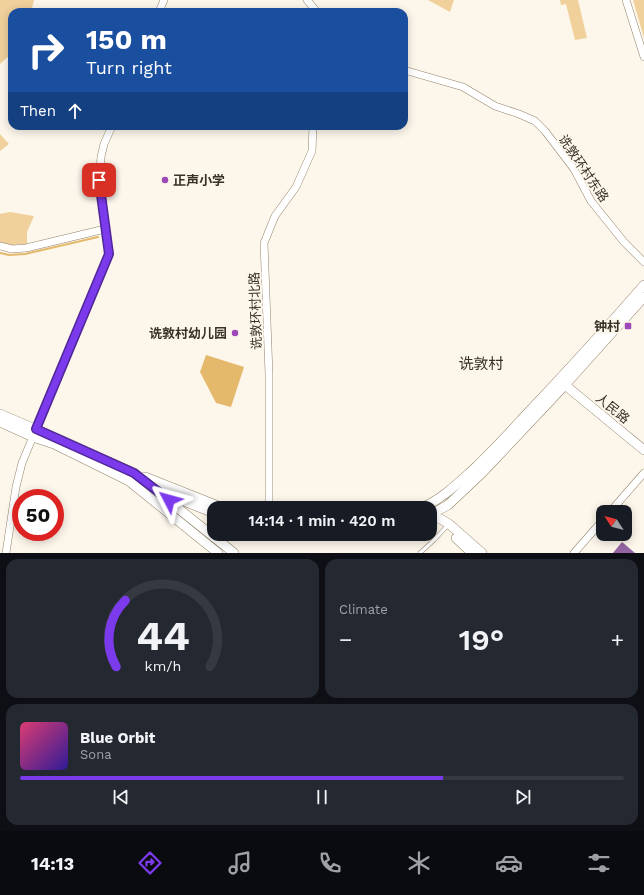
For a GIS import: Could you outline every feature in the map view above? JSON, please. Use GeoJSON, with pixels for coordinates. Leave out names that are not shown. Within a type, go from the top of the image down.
{"type":"FeatureCollection","features":[{"type":"Feature","properties":{"kind":"main road"},"geometry":{"type":"LineString","coordinates":[[437,502],[500,443],[575,364],[644,285]]}},
{"type":"Feature","properties":{"kind":"main road"},"geometry":{"type":"LineString","coordinates":[[437,508],[448,505],[463,491],[565,386],[644,297]]}},
{"type":"Feature","properties":{"kind":"main road","name":"人民路"},"geometry":{"type":"LineString","coordinates":[[565,386],[644,450]]}},
{"type":"Feature","properties":{"kind":"main road"},"geometry":{"type":"LineString","coordinates":[[0,414],[54,444],[129,481],[207,510]]}},
{"type":"Feature","properties":{"kind":"main road"},"geometry":{"type":"LineString","coordinates":[[0,422],[35,433],[134,473],[185,502],[234,553]]}},
{"type":"Feature","properties":{"kind":"main road"},"geometry":{"type":"LineString","coordinates":[[134,473],[158,491]]}},
{"type":"Feature","properties":{"kind":"main road"},"geometry":{"type":"LineString","coordinates":[[129,481],[218,553]]}},
{"type":"Feature","properties":{"kind":"main road"},"geometry":{"type":"LineString","coordinates":[[185,502],[207,505]]}},
{"type":"Feature","properties":{"kind":"main road"},"geometry":{"type":"LineString","coordinates":[[174,518],[185,502]]}},
{"type":"Feature","properties":{"kind":"main road"},"geometry":{"type":"LineString","coordinates":[[437,518],[482,553]]}},
{"type":"Feature","properties":{"kind":"main road"},"geometry":{"type":"LineString","coordinates":[[447,526],[472,553]]}},
{"type":"Feature","properties":{"kind":"street"},"geometry":{"type":"LineString","coordinates":[[307,0],[314,8]]}},
{"type":"Feature","properties":{"kind":"street"},"geometry":{"type":"LineString","coordinates":[[626,0],[644,57]]}},
{"type":"Feature","properties":{"kind":"street","name":"诜敦环村东路"},"geometry":{"type":"LineString","coordinates":[[408,71],[463,87],[495,106],[535,121],[545,131],[574,169],[591,201],[624,242],[644,262]]}},
{"type":"Feature","properties":{"kind":"street"},"geometry":{"type":"LineString","coordinates":[[6,553],[8,531],[22,463],[109,254],[99,180],[101,157],[104,144],[110,130]]}},
{"type":"Feature","properties":{"kind":"street","name":"诜敦环村北路"},"geometry":{"type":"LineString","coordinates":[[269,501],[269,374],[264,243],[275,216],[296,187],[312,151],[313,130]]}},
{"type":"Feature","properties":{"kind":"street"},"geometry":{"type":"LineString","coordinates":[[0,246],[12,249],[26,248],[105,229]]}},
{"type":"Feature","properties":{"kind":"street"},"geometry":{"type":"LineString","coordinates":[[616,505],[644,473]]}},
{"type":"Feature","properties":{"kind":"street"},"geometry":{"type":"LineString","coordinates":[[574,553],[596,528]]}},
{"type":"Feature","properties":{"kind":"lane"},"geometry":{"type":"LineString","coordinates":[[420,553],[447,526]]}},
{"type":"Feature","properties":{"kind":"shaded area"},"geometry":{"type":"Polygon","coordinates":[[[0,0],[34,0],[32,8],[8,8],[8,57],[0,64],[0,0]]]}},
{"type":"Feature","properties":{"kind":"shaded area"},"geometry":{"type":"Polygon","coordinates":[[[428,0],[454,0],[450,12],[428,0]]]}},
{"type":"Feature","properties":{"kind":"shaded area"},"geometry":{"type":"Polygon","coordinates":[[[560,0],[578,0],[587,38],[575,40],[566,4],[561,5],[560,0]]]}},
{"type":"Feature","properties":{"kind":"shaded area"},"geometry":{"type":"Polygon","coordinates":[[[633,0],[644,0],[644,38],[633,0]]]}},
{"type":"Feature","properties":{"kind":"shaded area"},"geometry":{"type":"Polygon","coordinates":[[[0,134],[9,144],[0,151],[0,134]]]}},
{"type":"Feature","properties":{"kind":"shaded area"},"geometry":{"type":"Polygon","coordinates":[[[10,212],[34,216],[27,232],[27,244],[12,245],[0,243],[0,214],[10,212]]]}},
{"type":"Feature","properties":{"kind":"shaded area"},"geometry":{"type":"Polygon","coordinates":[[[206,355],[244,367],[231,407],[216,403],[200,372],[206,355]]]}},
{"type":"Feature","properties":{"kind":"building"},"geometry":{"type":"Polygon","coordinates":[[[622,542],[635,553],[613,553],[622,542]]]}},
{"type":"Feature","properties":{"kind":"waterway"},"geometry":{"type":"LineString","coordinates":[[0,253],[9,255],[25,254],[98,237]]}},
{"type":"Feature","properties":{"kind":"place","name":"正声小学"},"geometry":{"type":"Point","coordinates":[165,180]}},
{"type":"Feature","properties":{"kind":"place","name":"钟村"},"geometry":{"type":"Point","coordinates":[628,326]}},
{"type":"Feature","properties":{"kind":"place","name":"诜敦村幼儿园"},"geometry":{"type":"Point","coordinates":[235,333]}},
{"type":"Feature","properties":{"kind":"district","name":"诜敦村"},"geometry":{"type":"Point","coordinates":[481,364]}},
{"type":"Feature","properties":{"kind":"route"},"geometry":{"type":"LineString","coordinates":[[99,180],[109,254],[36,429],[134,473],[169,500]]}}]}
